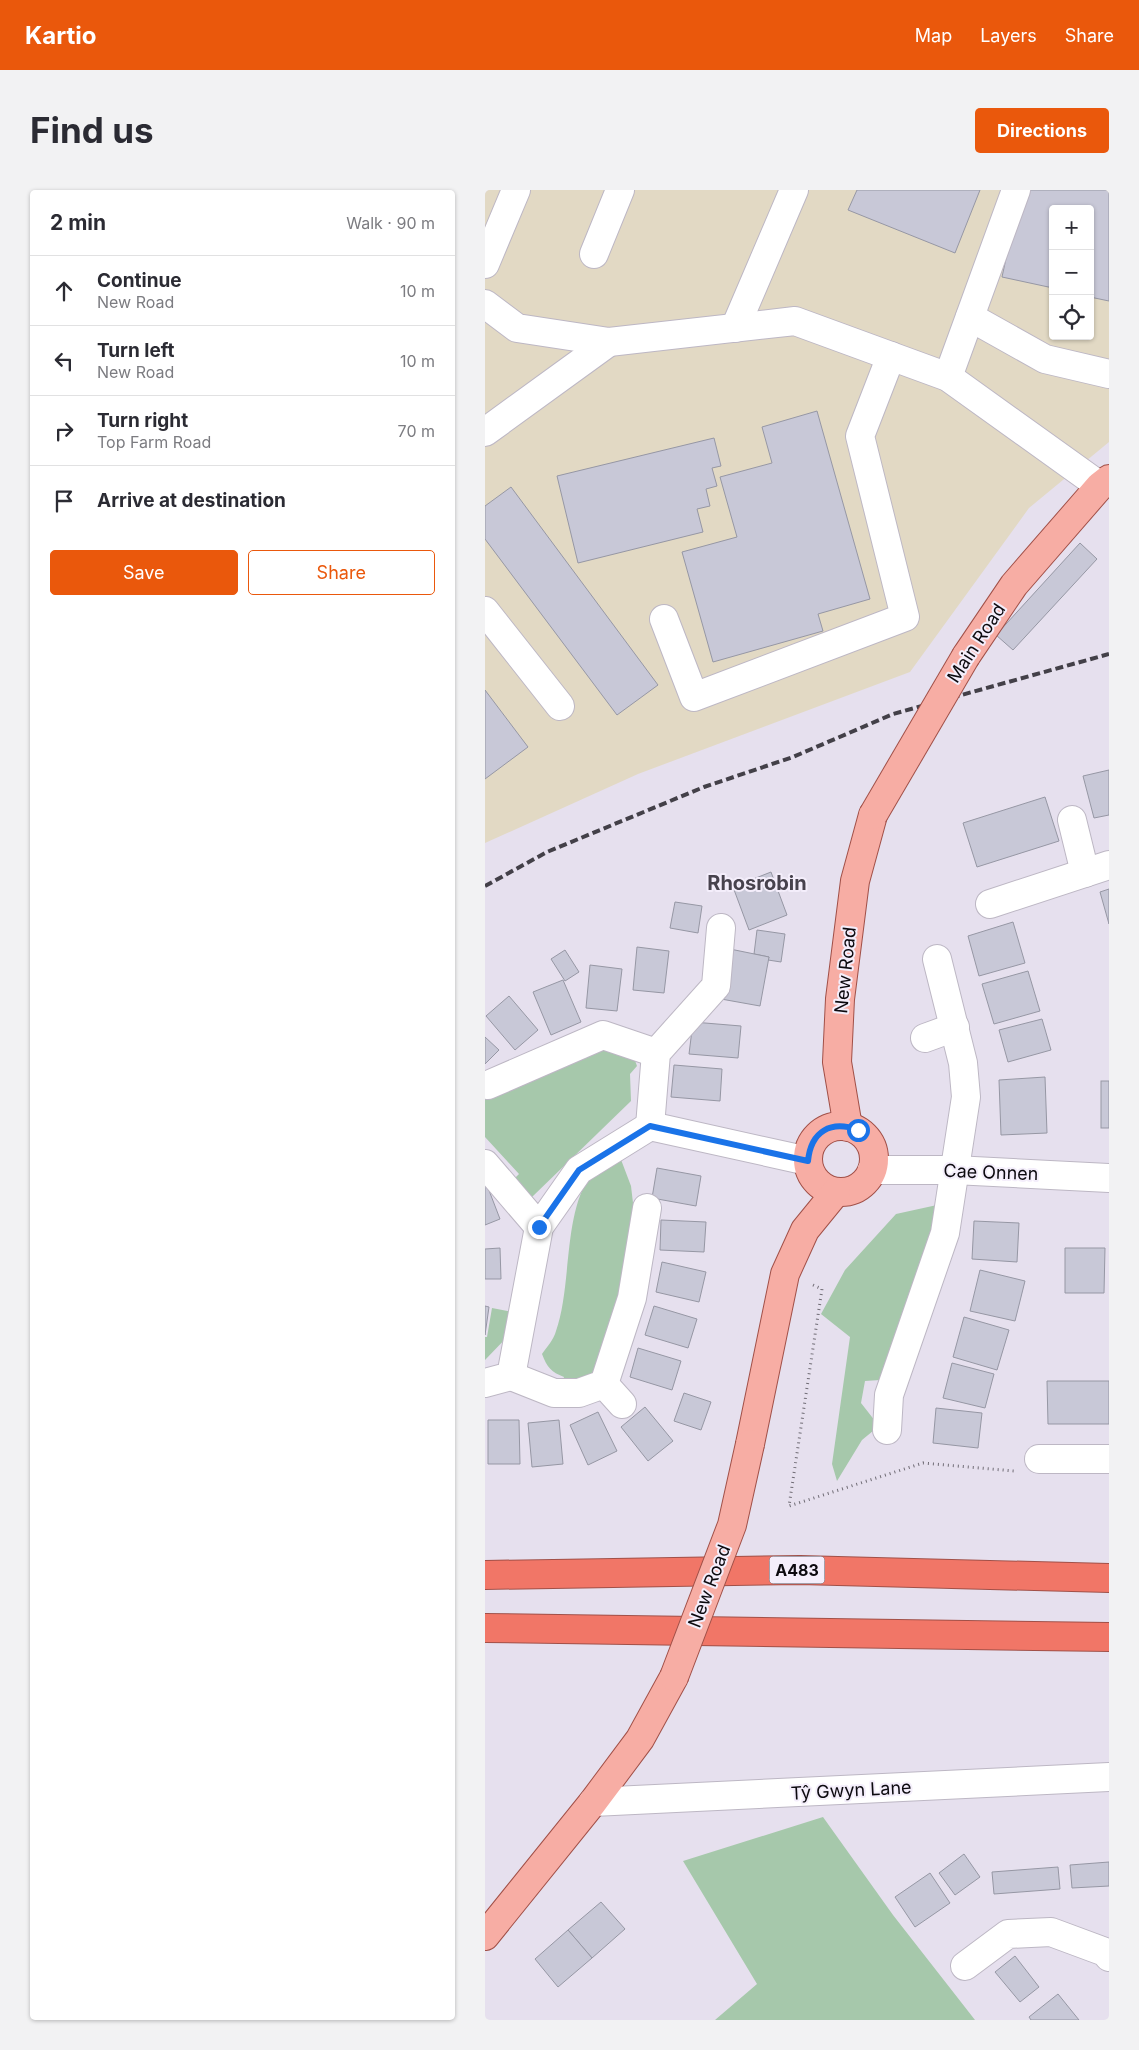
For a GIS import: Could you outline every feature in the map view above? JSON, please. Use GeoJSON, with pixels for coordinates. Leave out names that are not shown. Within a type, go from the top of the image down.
{"type":"FeatureCollection","features":[{"type":"Feature","properties":{"kind":"highway","name":"A483"},"geometry":{"type":"LineString","coordinates":[[485,1575],[800,1570],[1109,1578]]}},
{"type":"Feature","properties":{"kind":"highway"},"geometry":{"type":"LineString","coordinates":[[485,1628],[1109,1637]]}},
{"type":"Feature","properties":{"kind":"main road","name":"Main Road"},"geometry":{"type":"LineString","coordinates":[[873,815],[966,656],[1013,585],[1104,482]]}},
{"type":"Feature","properties":{"kind":"main road","name":"New Road"},"geometry":{"type":"LineString","coordinates":[[847,1126],[837,1062],[840,999],[855,881],[873,815]]}},
{"type":"Feature","properties":{"kind":"main road"},"geometry":{"type":"LineString","coordinates":[[838,1126],[847,1126],[858,1130],[867,1138],[873,1148],[875,1159],[867,1180],[859,1187],[848,1192],[837,1192],[825,1188],[811,1172],[808,1161],[809,1150],[819,1134],[838,1126]]}},
{"type":"Feature","properties":{"kind":"main road","name":"New Road"},"geometry":{"type":"LineString","coordinates":[[485,1936],[593,1802],[639,1739],[674,1677],[732,1525],[785,1274],[805,1230],[837,1192]]}},
{"type":"Feature","properties":{"kind":"street"},"geometry":{"type":"LineString","coordinates":[[485,264],[516,190]]}},
{"type":"Feature","properties":{"kind":"street"},"geometry":{"type":"LineString","coordinates":[[594,254],[620,190]]}},
{"type":"Feature","properties":{"kind":"street"},"geometry":{"type":"LineString","coordinates":[[735,328],[794,190]]}},
{"type":"Feature","properties":{"kind":"street"},"geometry":{"type":"LineString","coordinates":[[948,377],[1016,190]]}},
{"type":"Feature","properties":{"kind":"street"},"geometry":{"type":"LineString","coordinates":[[485,304],[517,328],[609,342],[795,321],[948,377],[1104,482]]}},
{"type":"Feature","properties":{"kind":"street"},"geometry":{"type":"LineString","coordinates":[[970,317],[1045,359],[1109,374]]}},
{"type":"Feature","properties":{"kind":"street"},"geometry":{"type":"LineString","coordinates":[[485,432],[609,342]]}},
{"type":"Feature","properties":{"kind":"street"},"geometry":{"type":"LineString","coordinates":[[664,619],[694,697],[905,617],[860,436],[891,356]]}},
{"type":"Feature","properties":{"kind":"street"},"geometry":{"type":"LineString","coordinates":[[485,611],[561,706]]}},
{"type":"Feature","properties":{"kind":"street"},"geometry":{"type":"LineString","coordinates":[[990,904],[1097,869],[1072,820]]}},
{"type":"Feature","properties":{"kind":"street"},"geometry":{"type":"LineString","coordinates":[[650,1126],[656,1053],[715,986],[721,928]]}},
{"type":"Feature","properties":{"kind":"street"},"geometry":{"type":"LineString","coordinates":[[887,1430],[881,1394],[945,1232],[966,1097],[963,1063],[937,959]]}},
{"type":"Feature","properties":{"kind":"street"},"geometry":{"type":"LineString","coordinates":[[925,1038],[955,1027]]}},
{"type":"Feature","properties":{"kind":"street"},"geometry":{"type":"LineString","coordinates":[[488,1085],[603,1035],[656,1053]]}},
{"type":"Feature","properties":{"kind":"street"},"geometry":{"type":"LineString","coordinates":[[647,1208],[613,1394],[554,1393],[498,1380],[539,1227],[579,1170],[650,1126],[808,1161]]}},
{"type":"Feature","properties":{"kind":"street"},"geometry":{"type":"LineString","coordinates":[[485,1164],[539,1227]]}},
{"type":"Feature","properties":{"kind":"street","name":"Cae Onnen"},"geometry":{"type":"LineString","coordinates":[[872,1170],[954,1170],[1109,1178]]}},
{"type":"Feature","properties":{"kind":"street"},"geometry":{"type":"LineString","coordinates":[[1039,1459],[1109,1458]]}},
{"type":"Feature","properties":{"kind":"street","name":"Tŷ Gwyn Lane"},"geometry":{"type":"LineString","coordinates":[[593,1802],[1109,1777]]}},
{"type":"Feature","properties":{"kind":"street"},"geometry":{"type":"LineString","coordinates":[[965,1966],[1008,1934],[1051,1932],[1105,1952],[1109,1957]]}},
{"type":"Feature","properties":{"kind":"shaded area"},"geometry":{"type":"Polygon","coordinates":[[[485,190],[1109,190],[1109,442],[1029,508],[910,672],[638,774],[485,843],[485,190]]]}},
{"type":"Feature","properties":{"kind":"green space"},"geometry":{"type":"Polygon","coordinates":[[[601,1047],[633,1055],[637,1066],[630,1074],[631,1101],[532,1197],[515,1178],[519,1174],[485,1137],[485,1093],[601,1047]]]}},
{"type":"Feature","properties":{"kind":"green space"},"geometry":{"type":"Polygon","coordinates":[[[620,1157],[631,1186],[635,1220],[626,1283],[594,1376],[562,1384],[564,1377],[550,1368],[542,1354],[554,1337],[561,1313],[576,1209],[582,1190],[591,1175],[601,1167],[620,1157]]]}},
{"type":"Feature","properties":{"kind":"green space"},"geometry":{"type":"Polygon","coordinates":[[[937,1205],[928,1256],[880,1380],[865,1381],[861,1403],[879,1426],[862,1440],[837,1481],[832,1464],[850,1337],[821,1314],[845,1270],[896,1214],[937,1205]]]}},
{"type":"Feature","properties":{"kind":"green space"},"geometry":{"type":"Polygon","coordinates":[[[492,1308],[518,1313],[510,1334],[485,1360],[485,1337],[487,1337],[492,1308]]]}},
{"type":"Feature","properties":{"kind":"green space"},"geometry":{"type":"Polygon","coordinates":[[[823,1817],[893,1915],[975,2020],[715,2020],[757,1984],[683,1861],[823,1817]]]}},
{"type":"Feature","properties":{"kind":"building"},"geometry":{"type":"Polygon","coordinates":[[[857,190],[980,190],[955,253],[848,210],[857,190]]]}},
{"type":"Feature","properties":{"kind":"building"},"geometry":{"type":"Polygon","coordinates":[[[1021,190],[1109,190],[1109,301],[1094,298],[1094,205],[1049,205],[1049,287],[1002,277],[1021,190]]]}},
{"type":"Feature","properties":{"kind":"building"},"geometry":{"type":"Polygon","coordinates":[[[817,411],[870,599],[818,614],[823,631],[713,662],[682,552],[737,537],[720,477],[772,463],[762,427],[817,411]]]}},
{"type":"Feature","properties":{"kind":"building"},"geometry":{"type":"Polygon","coordinates":[[[714,438],[721,466],[712,468],[717,486],[706,489],[710,506],[697,509],[703,532],[578,563],[557,476],[714,438]]]}},
{"type":"Feature","properties":{"kind":"building"},"geometry":{"type":"Polygon","coordinates":[[[511,487],[658,685],[617,715],[485,539],[485,506],[511,487]]]}},
{"type":"Feature","properties":{"kind":"building"},"geometry":{"type":"Polygon","coordinates":[[[1080,543],[1097,559],[1013,650],[996,635],[1080,543]]]}},
{"type":"Feature","properties":{"kind":"building"},"geometry":{"type":"Polygon","coordinates":[[[485,690],[528,747],[485,779],[485,690]]]}},
{"type":"Feature","properties":{"kind":"building"},"geometry":{"type":"Polygon","coordinates":[[[1109,770],[1109,815],[1094,818],[1083,776],[1109,770]]]}},
{"type":"Feature","properties":{"kind":"building"},"geometry":{"type":"Polygon","coordinates":[[[1045,797],[1059,841],[977,867],[963,823],[1045,797]]]}},
{"type":"Feature","properties":{"kind":"building"},"geometry":{"type":"Polygon","coordinates":[[[771,872],[787,915],[749,930],[733,887],[771,872]]]}},
{"type":"Feature","properties":{"kind":"building"},"geometry":{"type":"Polygon","coordinates":[[[1109,889],[1109,924],[1100,892],[1109,889]]]}},
{"type":"Feature","properties":{"kind":"building"},"geometry":{"type":"Polygon","coordinates":[[[675,902],[702,906],[698,933],[670,928],[675,902]]]}},
{"type":"Feature","properties":{"kind":"building"},"geometry":{"type":"Polygon","coordinates":[[[1013,922],[1025,963],[979,976],[968,936],[1013,922]]]}},
{"type":"Feature","properties":{"kind":"building"},"geometry":{"type":"Polygon","coordinates":[[[757,930],[785,934],[781,962],[768,960],[769,957],[754,954],[757,930]]]}},
{"type":"Feature","properties":{"kind":"building"},"geometry":{"type":"Polygon","coordinates":[[[637,947],[669,951],[664,993],[633,990],[637,947]]]}},
{"type":"Feature","properties":{"kind":"building"},"geometry":{"type":"Polygon","coordinates":[[[730,949],[769,957],[760,1006],[721,999],[730,949]]]}},
{"type":"Feature","properties":{"kind":"building"},"geometry":{"type":"Polygon","coordinates":[[[565,950],[579,972],[565,981],[551,959],[565,950]]]}},
{"type":"Feature","properties":{"kind":"building"},"geometry":{"type":"Polygon","coordinates":[[[590,965],[622,969],[617,1011],[586,1008],[590,965]]]}},
{"type":"Feature","properties":{"kind":"building"},"geometry":{"type":"Polygon","coordinates":[[[1028,971],[1040,1011],[994,1024],[982,984],[1028,971]]]}},
{"type":"Feature","properties":{"kind":"building"},"geometry":{"type":"Polygon","coordinates":[[[563,980],[581,1022],[551,1035],[533,992],[563,980]]]}},
{"type":"Feature","properties":{"kind":"building"},"geometry":{"type":"Polygon","coordinates":[[[509,996],[538,1030],[515,1050],[486,1016],[509,996]]]}},
{"type":"Feature","properties":{"kind":"building"},"geometry":{"type":"Polygon","coordinates":[[[1042,1019],[1051,1050],[1008,1062],[999,1030],[1042,1019]]]}},
{"type":"Feature","properties":{"kind":"building"},"geometry":{"type":"Polygon","coordinates":[[[693,1022],[741,1026],[738,1058],[689,1054],[693,1022]]]}},
{"type":"Feature","properties":{"kind":"building"},"geometry":{"type":"Polygon","coordinates":[[[485,1037],[499,1050],[485,1064],[485,1037]]]}},
{"type":"Feature","properties":{"kind":"building"},"geometry":{"type":"Polygon","coordinates":[[[674,1065],[722,1069],[720,1101],[671,1097],[674,1065]]]}},
{"type":"Feature","properties":{"kind":"building"},"geometry":{"type":"Polygon","coordinates":[[[1045,1077],[1047,1133],[1001,1135],[999,1080],[1045,1077]]]}},
{"type":"Feature","properties":{"kind":"building"},"geometry":{"type":"Polygon","coordinates":[[[1101,1081],[1109,1081],[1109,1128],[1101,1128],[1101,1081]]]}},
{"type":"Feature","properties":{"kind":"building"},"geometry":{"type":"Polygon","coordinates":[[[657,1168],[701,1176],[696,1206],[652,1198],[657,1168]]]}},
{"type":"Feature","properties":{"kind":"building"},"geometry":{"type":"Polygon","coordinates":[[[485,1180],[500,1219],[485,1225],[485,1180]]]}},
{"type":"Feature","properties":{"kind":"building"},"geometry":{"type":"Polygon","coordinates":[[[661,1220],[706,1222],[704,1252],[660,1250],[661,1220]]]}},
{"type":"Feature","properties":{"kind":"building"},"geometry":{"type":"Polygon","coordinates":[[[974,1221],[1019,1223],[1017,1262],[972,1259],[974,1221]]]}},
{"type":"Feature","properties":{"kind":"building"},"geometry":{"type":"Polygon","coordinates":[[[500,1248],[501,1279],[485,1279],[485,1249],[500,1248]]]}},
{"type":"Feature","properties":{"kind":"building"},"geometry":{"type":"Polygon","coordinates":[[[1065,1248],[1105,1248],[1104,1293],[1065,1293],[1065,1248]]]}},
{"type":"Feature","properties":{"kind":"building"},"geometry":{"type":"Polygon","coordinates":[[[662,1262],[706,1272],[699,1302],[656,1292],[662,1262]]]}},
{"type":"Feature","properties":{"kind":"building"},"geometry":{"type":"Polygon","coordinates":[[[980,1270],[1025,1281],[1015,1321],[970,1311],[980,1270]]]}},
{"type":"Feature","properties":{"kind":"building"},"geometry":{"type":"Polygon","coordinates":[[[485,1306],[489,1307],[485,1335],[485,1306]]]}},
{"type":"Feature","properties":{"kind":"building"},"geometry":{"type":"Polygon","coordinates":[[[654,1306],[697,1319],[688,1348],[645,1335],[654,1306]]]}},
{"type":"Feature","properties":{"kind":"building"},"geometry":{"type":"Polygon","coordinates":[[[964,1317],[1009,1330],[997,1370],[953,1357],[964,1317]]]}},
{"type":"Feature","properties":{"kind":"building"},"geometry":{"type":"Polygon","coordinates":[[[638,1348],[681,1361],[672,1390],[630,1377],[638,1348]]]}},
{"type":"Feature","properties":{"kind":"building"},"geometry":{"type":"Polygon","coordinates":[[[952,1363],[994,1374],[985,1408],[943,1398],[952,1363]]]}},
{"type":"Feature","properties":{"kind":"building"},"geometry":{"type":"Polygon","coordinates":[[[1047,1381],[1109,1381],[1109,1424],[1048,1424],[1047,1381]]]}},
{"type":"Feature","properties":{"kind":"building"},"geometry":{"type":"Polygon","coordinates":[[[684,1393],[711,1402],[701,1430],[674,1421],[684,1393]]]}},
{"type":"Feature","properties":{"kind":"building"},"geometry":{"type":"Polygon","coordinates":[[[645,1407],[673,1441],[648,1461],[621,1427],[645,1407]]]}},
{"type":"Feature","properties":{"kind":"building"},"geometry":{"type":"Polygon","coordinates":[[[936,1408],[982,1413],[978,1448],[933,1443],[936,1408]]]}},
{"type":"Feature","properties":{"kind":"building"},"geometry":{"type":"Polygon","coordinates":[[[598,1412],[617,1451],[588,1465],[570,1425],[598,1412]]]}},
{"type":"Feature","properties":{"kind":"building"},"geometry":{"type":"Polygon","coordinates":[[[488,1420],[519,1420],[520,1464],[488,1464],[488,1420]]]}},
{"type":"Feature","properties":{"kind":"building"},"geometry":{"type":"Polygon","coordinates":[[[559,1420],[563,1464],[532,1467],[528,1423],[559,1420]]]}},
{"type":"Feature","properties":{"kind":"building"},"geometry":{"type":"Polygon","coordinates":[[[964,1854],[980,1877],[955,1895],[939,1873],[964,1854]]]}},
{"type":"Feature","properties":{"kind":"building"},"geometry":{"type":"Polygon","coordinates":[[[1109,1862],[1109,1886],[1072,1888],[1070,1865],[1109,1862]]]}},
{"type":"Feature","properties":{"kind":"building"},"geometry":{"type":"Polygon","coordinates":[[[1058,1867],[1060,1889],[994,1894],[992,1872],[1058,1867]]]}},
{"type":"Feature","properties":{"kind":"building"},"geometry":{"type":"Polygon","coordinates":[[[930,1873],[950,1903],[915,1927],[895,1897],[930,1873]]]}},
{"type":"Feature","properties":{"kind":"building"},"geometry":{"type":"Polygon","coordinates":[[[601,1902],[625,1929],[592,1958],[568,1930],[601,1902]]]}},
{"type":"Feature","properties":{"kind":"building"},"geometry":{"type":"Polygon","coordinates":[[[568,1930],[592,1958],[558,1987],[535,1959],[568,1930]]]}},
{"type":"Feature","properties":{"kind":"building"},"geometry":{"type":"Polygon","coordinates":[[[1015,1956],[1039,1987],[1020,2002],[995,1972],[1015,1956]]]}},
{"type":"Feature","properties":{"kind":"building"},"geometry":{"type":"Polygon","coordinates":[[[1058,1994],[1079,2020],[1031,2020],[1029,2017],[1058,1994]]]}},
{"type":"Feature","properties":{"kind":"railway"},"geometry":{"type":"LineString","coordinates":[[485,886],[547,852],[704,787],[793,757],[893,714],[1109,654]]}},
{"type":"Feature","properties":{"kind":"district","name":"Rhosrobin"},"geometry":{"type":"Point","coordinates":[757,883]}},
{"type":"Feature","properties":{"kind":"route"},"geometry":{"type":"LineString","coordinates":[[539,1227],[579,1170],[650,1126],[808,1161],[809,1150],[819,1134],[838,1126],[847,1126],[858,1130]]}}]}
